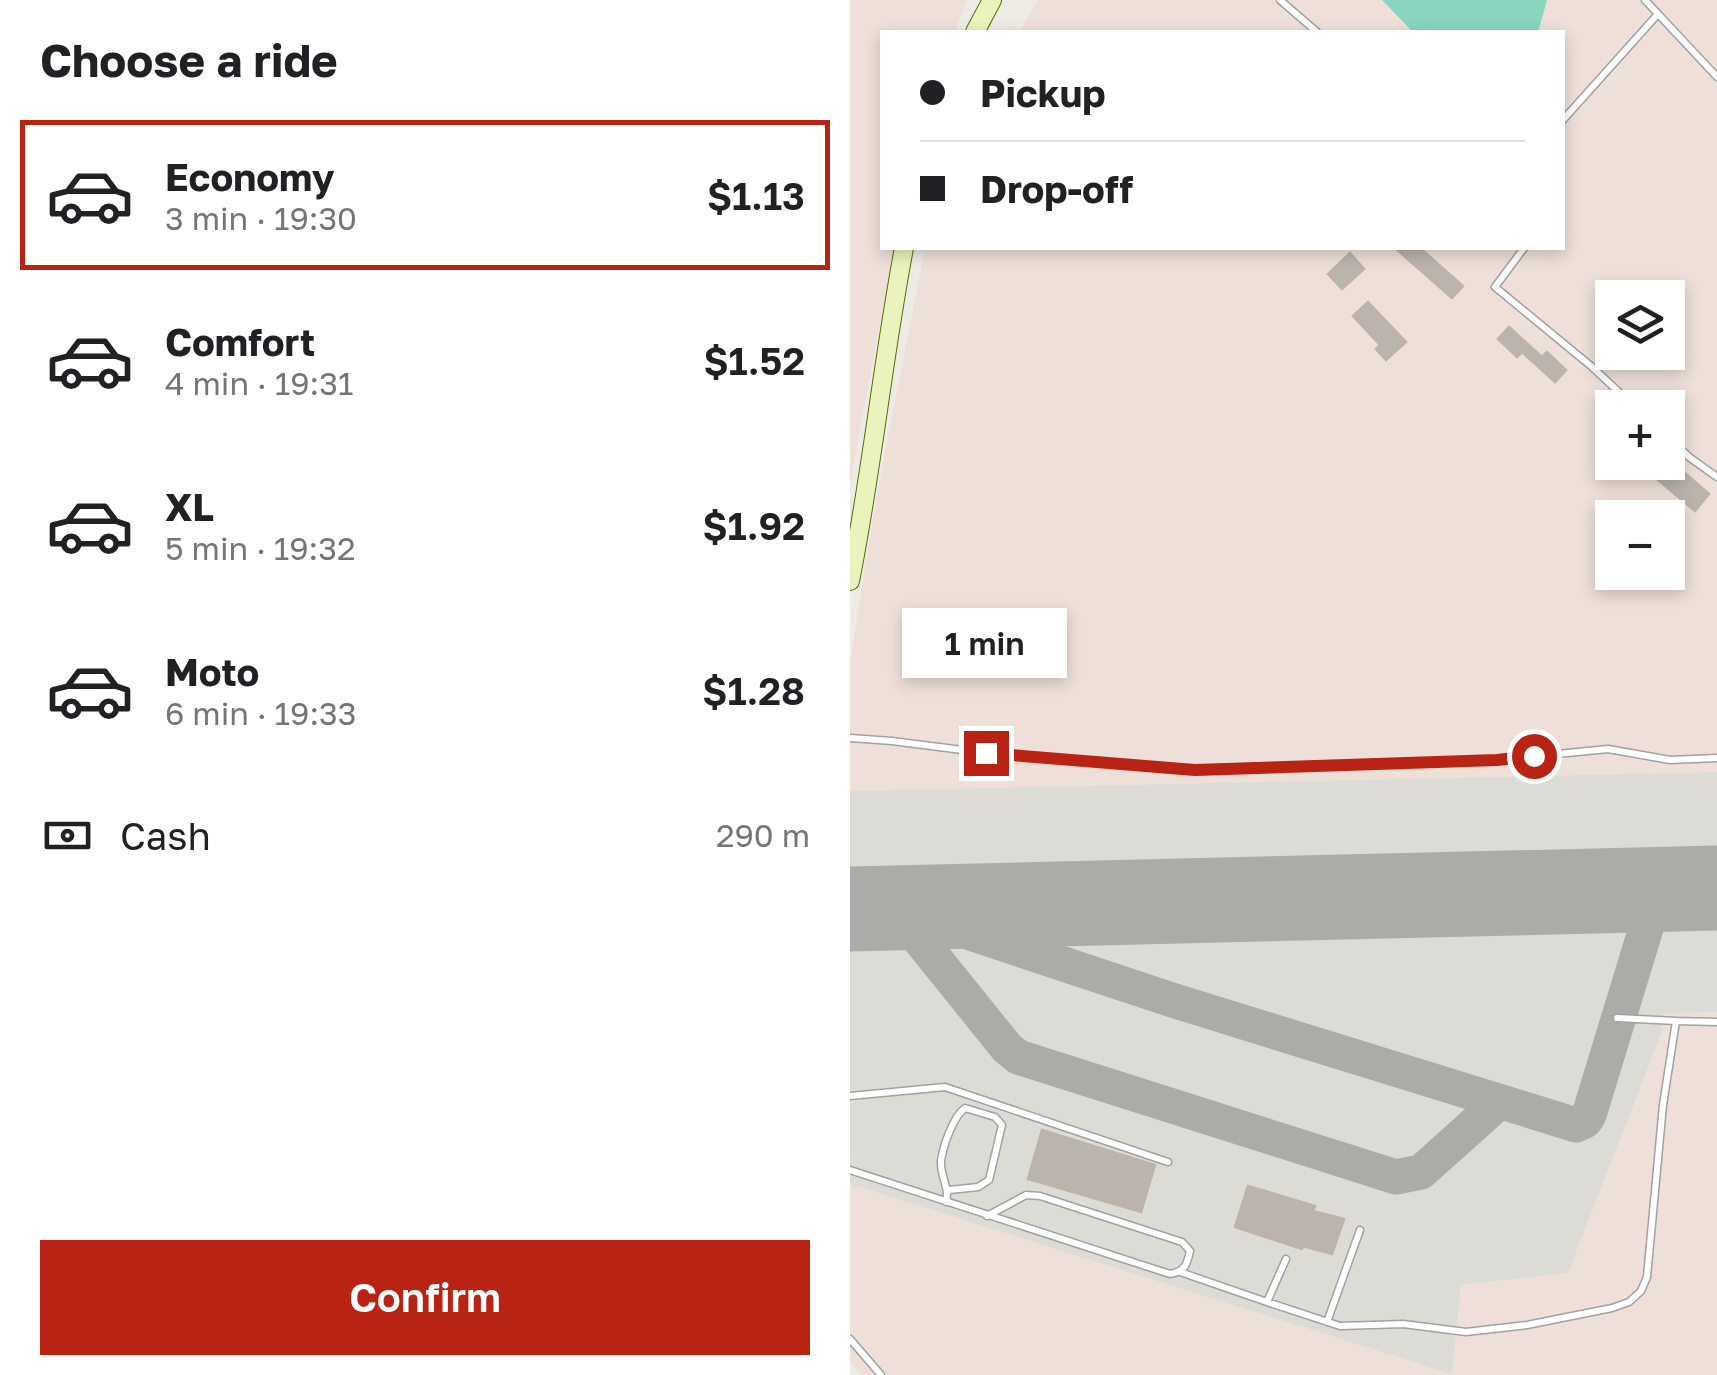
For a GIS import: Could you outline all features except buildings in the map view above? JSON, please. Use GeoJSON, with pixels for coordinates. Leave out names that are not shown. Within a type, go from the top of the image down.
{"type":"FeatureCollection","features":[{"type":"Feature","properties":{"kind":"main road"},"geometry":{"type":"LineString","coordinates":[[975,30],[992,0]]}},
{"type":"Feature","properties":{"kind":"main road"},"geometry":{"type":"LineString","coordinates":[[850,581],[904,250]]}},
{"type":"Feature","properties":{"kind":"lane"},"geometry":{"type":"LineString","coordinates":[[1280,0],[1315,30]]}},
{"type":"Feature","properties":{"kind":"lane"},"geometry":{"type":"LineString","coordinates":[[1645,0],[1717,77]]}},
{"type":"Feature","properties":{"kind":"lane"},"geometry":{"type":"LineString","coordinates":[[1565,117],[1658,14]]}},
{"type":"Feature","properties":{"kind":"lane"},"geometry":{"type":"LineString","coordinates":[[1523,250],[1495,287],[1617,390]]}},
{"type":"Feature","properties":{"kind":"lane"},"geometry":{"type":"LineString","coordinates":[[1685,453],[1717,477]]}},
{"type":"Feature","properties":{"kind":"lane"},"geometry":{"type":"LineString","coordinates":[[850,738],[1195,770],[1497,760],[1608,749],[1670,760],[1717,758]]}},
{"type":"Feature","properties":{"kind":"lane"},"geometry":{"type":"LineString","coordinates":[[1617,1018],[1717,1022]]}},
{"type":"Feature","properties":{"kind":"lane"},"geometry":{"type":"LineString","coordinates":[[850,1170],[1340,1326],[1392,1324],[1466,1332],[1526,1325],[1612,1308],[1629,1302],[1642,1291],[1647,1277],[1663,1105],[1676,1022]]}},
{"type":"Feature","properties":{"kind":"lane"},"geometry":{"type":"LineString","coordinates":[[850,1096],[944,1087],[1168,1162]]}},
{"type":"Feature","properties":{"kind":"lane"},"geometry":{"type":"LineString","coordinates":[[946,1202],[949,1190],[941,1162],[956,1116],[965,1108],[995,1116],[1002,1125],[989,1180],[978,1187],[949,1190]]}},
{"type":"Feature","properties":{"kind":"lane"},"geometry":{"type":"LineString","coordinates":[[987,1216],[1026,1195],[1040,1196],[1182,1242],[1190,1251],[1180,1272]]}},
{"type":"Feature","properties":{"kind":"lane"},"geometry":{"type":"LineString","coordinates":[[1327,1322],[1360,1230]]}},
{"type":"Feature","properties":{"kind":"lane"},"geometry":{"type":"LineString","coordinates":[[1267,1302],[1286,1259]]}},
{"type":"Feature","properties":{"kind":"lane"},"geometry":{"type":"LineString","coordinates":[[850,1339],[881,1375]]}},
{"type":"Feature","properties":{"kind":"shaded area"},"geometry":{"type":"Polygon","coordinates":[[[850,0],[967,0],[956,30],[880,30],[880,250],[894,250],[850,484],[850,0]]]}},
{"type":"Feature","properties":{"kind":"shaded area"},"geometry":{"type":"Polygon","coordinates":[[[1038,0],[1717,0],[1717,772],[850,791],[850,660],[878,489],[925,250],[1565,250],[1565,30],[1021,30],[1038,0]]]}},
{"type":"Feature","properties":{"kind":"shaded area"},"geometry":{"type":"Polygon","coordinates":[[[1717,772],[1717,1012],[1665,1013],[1661,1035],[1568,1273],[1461,1285],[1452,1374],[850,1184],[850,791],[1717,772]]]}},
{"type":"Feature","properties":{"kind":"shaded area"},"geometry":{"type":"Polygon","coordinates":[[[1665,1012],[1717,1012],[1717,1375],[861,1375],[850,1362],[850,1184],[1452,1373],[1461,1285],[1568,1273],[1661,1036],[1665,1012]]]}},
{"type":"Feature","properties":{"kind":"green space"},"geometry":{"type":"Polygon","coordinates":[[[1382,0],[1547,0],[1538,30],[1411,30],[1382,0]]]}},
{"type":"Feature","properties":{"kind":"taxiway"},"geometry":{"type":"LineString","coordinates":[[895,908],[1172,1000],[1576,1125],[1589,1115],[1658,889]]}},
{"type":"Feature","properties":{"kind":"taxiway"},"geometry":{"type":"LineString","coordinates":[[895,909],[1018,1057],[1396,1177],[1421,1172],[1498,1103]]}},
{"type":"Feature","properties":{"kind":"runway"},"geometry":{"type":"LineString","coordinates":[[850,909],[1717,888]]}},
{"type":"Feature","properties":{"kind":"route"},"geometry":{"type":"LineString","coordinates":[[986,753],[1195,770],[1534,756]]}}]}
